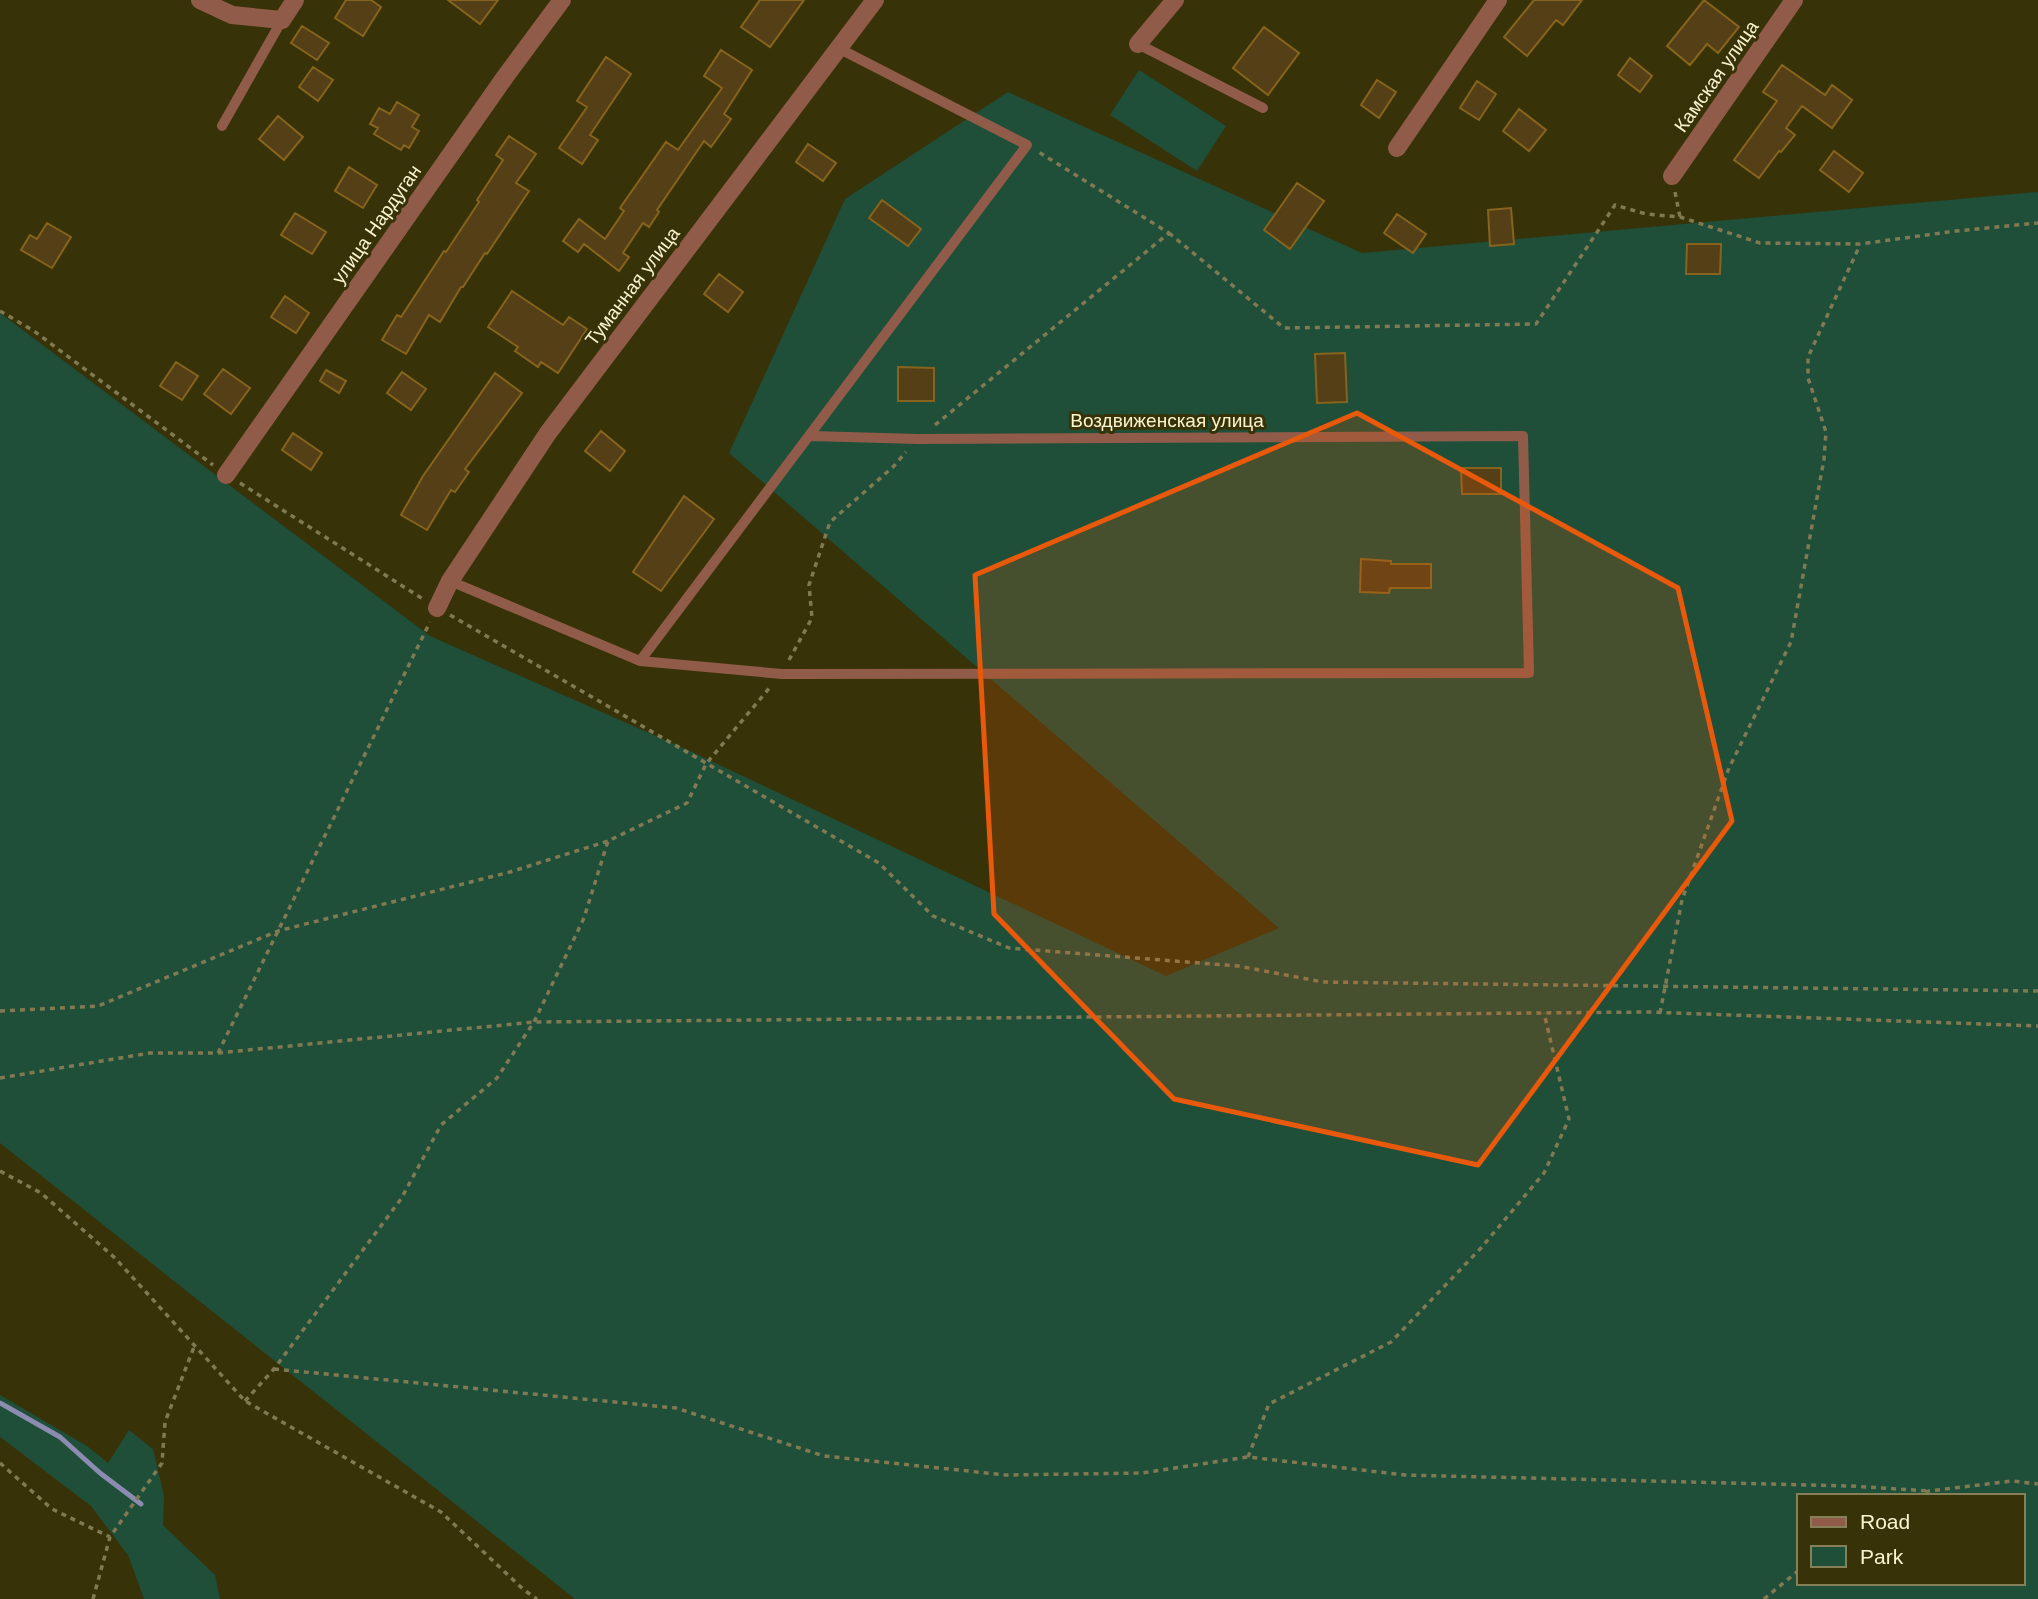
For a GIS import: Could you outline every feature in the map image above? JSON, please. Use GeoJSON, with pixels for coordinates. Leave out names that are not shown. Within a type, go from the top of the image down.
{"type":"FeatureCollection","features":[{"type":"Feature","properties":{"kind":"street"},"geometry":{"type":"LineString","coordinates":[[200,0],[232,15],[282,20],[295,0]]}},
{"type":"Feature","properties":{"kind":"street","name":"улица Нардуган"},"geometry":{"type":"LineString","coordinates":[[226,474],[562,0]]}},
{"type":"Feature","properties":{"kind":"street","name":"Туманная улица"},"geometry":{"type":"LineString","coordinates":[[437,608],[450,581],[556,422],[876,0]]}},
{"type":"Feature","properties":{"kind":"street"},"geometry":{"type":"LineString","coordinates":[[1138,44],[1175,0]]}},
{"type":"Feature","properties":{"kind":"street"},"geometry":{"type":"LineString","coordinates":[[1397,148],[1498,0]]}},
{"type":"Feature","properties":{"kind":"street","name":"Камская улица"},"geometry":{"type":"LineString","coordinates":[[1672,176],[1794,0]]}},
{"type":"Feature","properties":{"kind":"lane"},"geometry":{"type":"LineString","coordinates":[[222,126],[282,20]]}},
{"type":"Feature","properties":{"kind":"lane"},"geometry":{"type":"LineString","coordinates":[[1138,44],[1263,108]]}},
{"type":"Feature","properties":{"kind":"lane"},"geometry":{"type":"LineString","coordinates":[[640,661],[1027,145],[840,49]]}},
{"type":"Feature","properties":{"kind":"lane","name":"Воздвиженская улица"},"geometry":{"type":"LineString","coordinates":[[782,674],[1529,673],[1523,436],[918,439],[811,436]]}},
{"type":"Feature","properties":{"kind":"lane"},"geometry":{"type":"LineString","coordinates":[[450,581],[640,661],[782,674]]}},
{"type":"Feature","properties":{"kind":"path"},"geometry":{"type":"LineString","coordinates":[[1027,145],[1169,233],[1284,328],[1536,324],[1615,205],[1646,214],[1680,217],[1760,243],[1860,244],[2038,223]]}},
{"type":"Feature","properties":{"kind":"path"},"geometry":{"type":"LineString","coordinates":[[1672,176],[1680,217]]}},
{"type":"Feature","properties":{"kind":"path"},"geometry":{"type":"LineString","coordinates":[[0,1011],[98,1006],[278,931],[510,872],[608,841],[687,803],[706,764],[782,674],[812,618],[809,585],[830,522],[893,467],[918,439],[1169,233]]}},
{"type":"Feature","properties":{"kind":"path"},"geometry":{"type":"LineString","coordinates":[[1660,1013],[1682,900],[1724,781],[1791,642],[1812,534],[1826,432],[1808,378],[1808,357],[1860,244]]}},
{"type":"Feature","properties":{"kind":"path"},"geometry":{"type":"LineString","coordinates":[[218,1053],[437,608],[879,863],[933,916],[1009,948],[1238,966],[1323,982],[2038,991]]}},
{"type":"Feature","properties":{"kind":"path"},"geometry":{"type":"LineString","coordinates":[[245,1401],[274,1369],[401,1199],[441,1125],[497,1078],[534,1022],[584,918],[608,841]]}},
{"type":"Feature","properties":{"kind":"path"},"geometry":{"type":"LineString","coordinates":[[1248,1457],[1269,1404],[1391,1342],[1481,1248],[1544,1173],[1569,1119],[1544,1013]]}},
{"type":"Feature","properties":{"kind":"path"},"geometry":{"type":"LineString","coordinates":[[0,1078],[150,1053],[218,1053],[534,1022],[1660,1013],[2038,1026]]}},
{"type":"Feature","properties":{"kind":"path"},"geometry":{"type":"LineString","coordinates":[[0,1171],[41,1193],[115,1258],[245,1401],[441,1512],[537,1599]]}},
{"type":"Feature","properties":{"kind":"path"},"geometry":{"type":"LineString","coordinates":[[93,1599],[110,1537],[162,1463],[165,1422],[194,1347]]}},
{"type":"Feature","properties":{"kind":"path"},"geometry":{"type":"LineString","coordinates":[[274,1369],[676,1408],[824,1456],[1006,1475],[1142,1473],[1248,1457],[1405,1475],[1851,1486],[1929,1491],[2012,1481],[2038,1484]]}},
{"type":"Feature","properties":{"kind":"path"},"geometry":{"type":"LineString","coordinates":[[0,1463],[51,1509],[110,1537]]}},
{"type":"Feature","properties":{"kind":"path"},"geometry":{"type":"LineString","coordinates":[[1921,1494],[1929,1491]]}},
{"type":"Feature","properties":{"kind":"path"},"geometry":{"type":"LineString","coordinates":[[1764,1599],[1797,1573]]}},
{"type":"Feature","properties":{"kind":"highlighted area"},"geometry":{"type":"Polygon","coordinates":[[[1357,413],[1678,588],[1732,821],[1478,1165],[1174,1099],[994,914],[975,575],[1357,413]]]}},
{"type":"Feature","properties":{"kind":"green space"},"geometry":{"type":"Polygon","coordinates":[[[1139,70],[1226,126],[1197,171],[1110,115],[1139,70]]]}},
{"type":"Feature","properties":{"kind":"green space"},"geometry":{"type":"Polygon","coordinates":[[[1008,92],[1362,253],[2038,192],[2038,1599],[575,1599],[0,1143],[0,313],[430,636],[692,752],[1166,976],[1279,928],[729,453],[845,199],[1008,92]]]}},
{"type":"Feature","properties":{"kind":"green space"},"geometry":{"type":"Polygon","coordinates":[[[0,1395],[87,1446],[108,1463],[129,1430],[153,1449],[164,1496],[163,1525],[215,1575],[220,1599],[144,1599],[128,1555],[91,1506],[0,1437],[0,1395]]]}},
{"type":"Feature","properties":{"kind":"building"},"geometry":{"type":"Polygon","coordinates":[[[346,0],[371,0],[381,7],[363,36],[335,18],[346,0]]]}},
{"type":"Feature","properties":{"kind":"building"},"geometry":{"type":"Polygon","coordinates":[[[448,0],[498,0],[480,24],[448,0]]]}},
{"type":"Feature","properties":{"kind":"building"},"geometry":{"type":"Polygon","coordinates":[[[760,0],[804,0],[770,47],[741,27],[760,0]]]}},
{"type":"Feature","properties":{"kind":"building"},"geometry":{"type":"Polygon","coordinates":[[[1534,0],[1582,0],[1563,25],[1556,20],[1527,56],[1504,37],[1534,0]]]}},
{"type":"Feature","properties":{"kind":"building"},"geometry":{"type":"Polygon","coordinates":[[[1704,0],[1739,27],[1718,53],[1707,44],[1690,65],[1667,46],[1704,0]]]}},
{"type":"Feature","properties":{"kind":"building"},"geometry":{"type":"Polygon","coordinates":[[[302,26],[329,43],[317,60],[291,43],[302,26]]]}},
{"type":"Feature","properties":{"kind":"building"},"geometry":{"type":"Polygon","coordinates":[[[1264,27],[1299,53],[1268,95],[1233,68],[1264,27]]]}},
{"type":"Feature","properties":{"kind":"building"},"geometry":{"type":"Polygon","coordinates":[[[721,50],[752,70],[724,114],[731,119],[711,147],[704,141],[657,210],[659,212],[649,227],[643,223],[623,253],[629,257],[619,271],[584,244],[578,252],[563,241],[579,219],[605,239],[624,211],[620,208],[666,142],[678,150],[722,88],[704,76],[721,50]]]}},
{"type":"Feature","properties":{"kind":"building"},"geometry":{"type":"Polygon","coordinates":[[[606,57],[631,74],[590,135],[598,140],[582,164],[559,148],[587,107],[577,101],[606,57]]]}},
{"type":"Feature","properties":{"kind":"building"},"geometry":{"type":"Polygon","coordinates":[[[1630,58],[1652,76],[1640,92],[1618,75],[1630,58]]]}},
{"type":"Feature","properties":{"kind":"building"},"geometry":{"type":"Polygon","coordinates":[[[1782,65],[1825,95],[1832,85],[1852,100],[1832,128],[1802,106],[1786,128],[1795,135],[1759,178],[1734,160],[1777,101],[1763,92],[1782,65]]]}},
{"type":"Feature","properties":{"kind":"building"},"geometry":{"type":"Polygon","coordinates":[[[313,67],[333,80],[318,101],[299,87],[313,67]]]}},
{"type":"Feature","properties":{"kind":"building"},"geometry":{"type":"Polygon","coordinates":[[[1377,80],[1396,92],[1379,118],[1361,105],[1377,80]]]}},
{"type":"Feature","properties":{"kind":"building"},"geometry":{"type":"Polygon","coordinates":[[[1477,81],[1496,94],[1479,120],[1460,108],[1477,81]]]}},
{"type":"Feature","properties":{"kind":"building"},"geometry":{"type":"Polygon","coordinates":[[[397,102],[419,115],[412,127],[419,131],[409,148],[404,145],[401,150],[374,134],[378,128],[370,124],[379,108],[390,114],[397,102]]]}},
{"type":"Feature","properties":{"kind":"building"},"geometry":{"type":"Polygon","coordinates":[[[1519,109],[1546,130],[1529,151],[1503,131],[1519,109]]]}},
{"type":"Feature","properties":{"kind":"building"},"geometry":{"type":"Polygon","coordinates":[[[278,116],[303,137],[284,160],[259,139],[278,116]]]}},
{"type":"Feature","properties":{"kind":"building"},"geometry":{"type":"Polygon","coordinates":[[[509,136],[536,154],[516,183],[529,191],[487,254],[485,253],[461,287],[440,322],[429,315],[406,354],[382,340],[397,315],[401,317],[479,202],[477,200],[503,160],[496,155],[509,136]]]}},
{"type":"Feature","properties":{"kind":"building"},"geometry":{"type":"Polygon","coordinates":[[[808,144],[836,163],[823,181],[796,162],[808,144]]]}},
{"type":"Feature","properties":{"kind":"building"},"geometry":{"type":"Polygon","coordinates":[[[1834,151],[1863,173],[1849,192],[1820,170],[1834,151]]]}},
{"type":"Feature","properties":{"kind":"building"},"geometry":{"type":"Polygon","coordinates":[[[349,167],[377,185],[363,208],[335,191],[349,167]]]}},
{"type":"Feature","properties":{"kind":"building"},"geometry":{"type":"Polygon","coordinates":[[[1297,183],[1324,201],[1290,249],[1264,230],[1297,183]]]}},
{"type":"Feature","properties":{"kind":"building"},"geometry":{"type":"Polygon","coordinates":[[[882,200],[921,229],[908,246],[869,218],[882,200]]]}},
{"type":"Feature","properties":{"kind":"building"},"geometry":{"type":"Polygon","coordinates":[[[1511,208],[1514,244],[1490,246],[1488,210],[1511,208]]]}},
{"type":"Feature","properties":{"kind":"building"},"geometry":{"type":"Polygon","coordinates":[[[295,213],[326,232],[312,254],[281,235],[295,213]]]}},
{"type":"Feature","properties":{"kind":"building"},"geometry":{"type":"Polygon","coordinates":[[[1397,214],[1426,234],[1413,253],[1384,233],[1397,214]]]}},
{"type":"Feature","properties":{"kind":"building"},"geometry":{"type":"Polygon","coordinates":[[[47,223],[71,237],[52,268],[21,250],[30,235],[37,239],[47,223]]]}},
{"type":"Feature","properties":{"kind":"building"},"geometry":{"type":"Polygon","coordinates":[[[1687,244],[1721,244],[1720,274],[1686,274],[1687,244]]]}},
{"type":"Feature","properties":{"kind":"building"},"geometry":{"type":"Polygon","coordinates":[[[719,274],[743,292],[728,312],[704,294],[719,274]]]}},
{"type":"Feature","properties":{"kind":"building"},"geometry":{"type":"Polygon","coordinates":[[[512,291],[563,325],[569,317],[587,329],[558,373],[541,362],[538,367],[515,351],[518,347],[488,327],[512,291]]]}},
{"type":"Feature","properties":{"kind":"building"},"geometry":{"type":"Polygon","coordinates":[[[285,296],[309,313],[296,333],[271,317],[285,296]]]}},
{"type":"Feature","properties":{"kind":"building"},"geometry":{"type":"Polygon","coordinates":[[[1345,353],[1347,402],[1317,403],[1315,354],[1345,353]]]}},
{"type":"Feature","properties":{"kind":"building"},"geometry":{"type":"Polygon","coordinates":[[[176,362],[198,376],[182,400],[160,386],[176,362]]]}},
{"type":"Feature","properties":{"kind":"building"},"geometry":{"type":"Polygon","coordinates":[[[898,367],[934,368],[934,401],[898,401],[898,367]]]}},
{"type":"Feature","properties":{"kind":"building"},"geometry":{"type":"Polygon","coordinates":[[[223,369],[250,388],[231,414],[204,394],[223,369]]]}},
{"type":"Feature","properties":{"kind":"building"},"geometry":{"type":"Polygon","coordinates":[[[326,370],[346,381],[339,393],[320,381],[326,370]]]}},
{"type":"Feature","properties":{"kind":"building"},"geometry":{"type":"Polygon","coordinates":[[[402,372],[426,389],[411,410],[387,393],[402,372]]]}},
{"type":"Feature","properties":{"kind":"building"},"geometry":{"type":"Polygon","coordinates":[[[495,373],[522,393],[465,469],[469,472],[455,492],[451,490],[427,530],[401,515],[423,476],[495,373]]]}},
{"type":"Feature","properties":{"kind":"building"},"geometry":{"type":"Polygon","coordinates":[[[601,431],[625,451],[610,471],[585,451],[601,431]]]}},
{"type":"Feature","properties":{"kind":"building"},"geometry":{"type":"Polygon","coordinates":[[[293,433],[322,453],[311,470],[282,450],[293,433]]]}},
{"type":"Feature","properties":{"kind":"building"},"geometry":{"type":"Polygon","coordinates":[[[1461,468],[1501,468],[1501,494],[1462,494],[1461,468]]]}},
{"type":"Feature","properties":{"kind":"building"},"geometry":{"type":"Polygon","coordinates":[[[684,496],[714,519],[661,591],[633,572],[684,496]]]}},
{"type":"Feature","properties":{"kind":"building"},"geometry":{"type":"Polygon","coordinates":[[[1361,559],[1391,561],[1391,564],[1431,564],[1431,588],[1390,588],[1389,593],[1360,592],[1361,559]]]}},
{"type":"Feature","properties":{"kind":"waterway"},"geometry":{"type":"LineString","coordinates":[[0,1403],[60,1437],[100,1473],[141,1504]]}}]}
